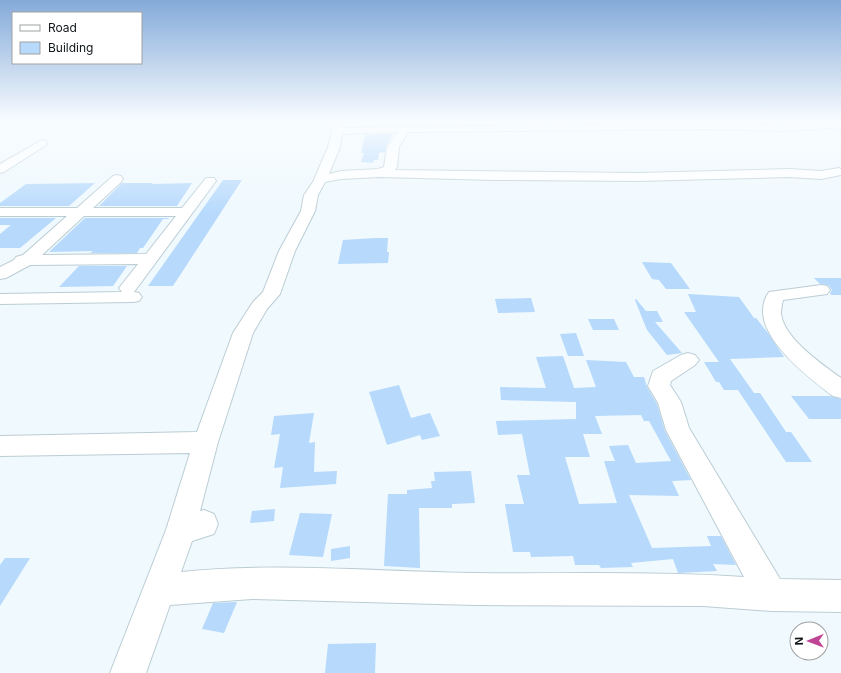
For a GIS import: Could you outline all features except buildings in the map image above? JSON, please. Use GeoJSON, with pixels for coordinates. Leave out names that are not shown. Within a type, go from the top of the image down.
{"type":"FeatureCollection","features":[{"type":"Feature","properties":{"kind":"street"},"geometry":{"type":"LineString","coordinates":[[0,169],[27,152]]}},
{"type":"Feature","properties":{"kind":"street"},"geometry":{"type":"LineString","coordinates":[[128,673],[160,590],[192,527],[206,442],[243,333],[260,306],[271,294],[287,251],[308,211],[311,195],[319,182],[332,152]]}},
{"type":"Feature","properties":{"kind":"street"},"geometry":{"type":"LineString","coordinates":[[380,173],[391,167],[392,152]]}},
{"type":"Feature","properties":{"kind":"street"},"geometry":{"type":"LineString","coordinates":[[319,182],[321,179],[341,175],[380,173],[494,176],[638,177],[840,173]]}},
{"type":"Feature","properties":{"kind":"street"},"geometry":{"type":"LineString","coordinates":[[0,274],[27,260],[117,179]]}},
{"type":"Feature","properties":{"kind":"street"},"geometry":{"type":"LineString","coordinates":[[0,299],[131,293],[150,259],[210,181]]}},
{"type":"Feature","properties":{"kind":"street"},"geometry":{"type":"LineString","coordinates":[[0,212],[186,212]]}},
{"type":"Feature","properties":{"kind":"street"},"geometry":{"type":"LineString","coordinates":[[0,260],[150,259]]}},
{"type":"Feature","properties":{"kind":"street"},"geometry":{"type":"LineString","coordinates":[[0,293],[21,273],[27,260]]}},
{"type":"Feature","properties":{"kind":"street"},"geometry":{"type":"LineString","coordinates":[[821,290],[775,296],[772,313],[781,334],[808,366],[841,390]]}},
{"type":"Feature","properties":{"kind":"street"},"geometry":{"type":"LineString","coordinates":[[688,360],[661,377],[659,386],[669,402],[678,430],[771,594]]}},
{"type":"Feature","properties":{"kind":"street"},"geometry":{"type":"LineString","coordinates":[[0,446],[206,442]]}},
{"type":"Feature","properties":{"kind":"street"},"geometry":{"type":"LineString","coordinates":[[160,590],[209,585],[252,583],[474,589],[703,590],[841,596]]}}]}
